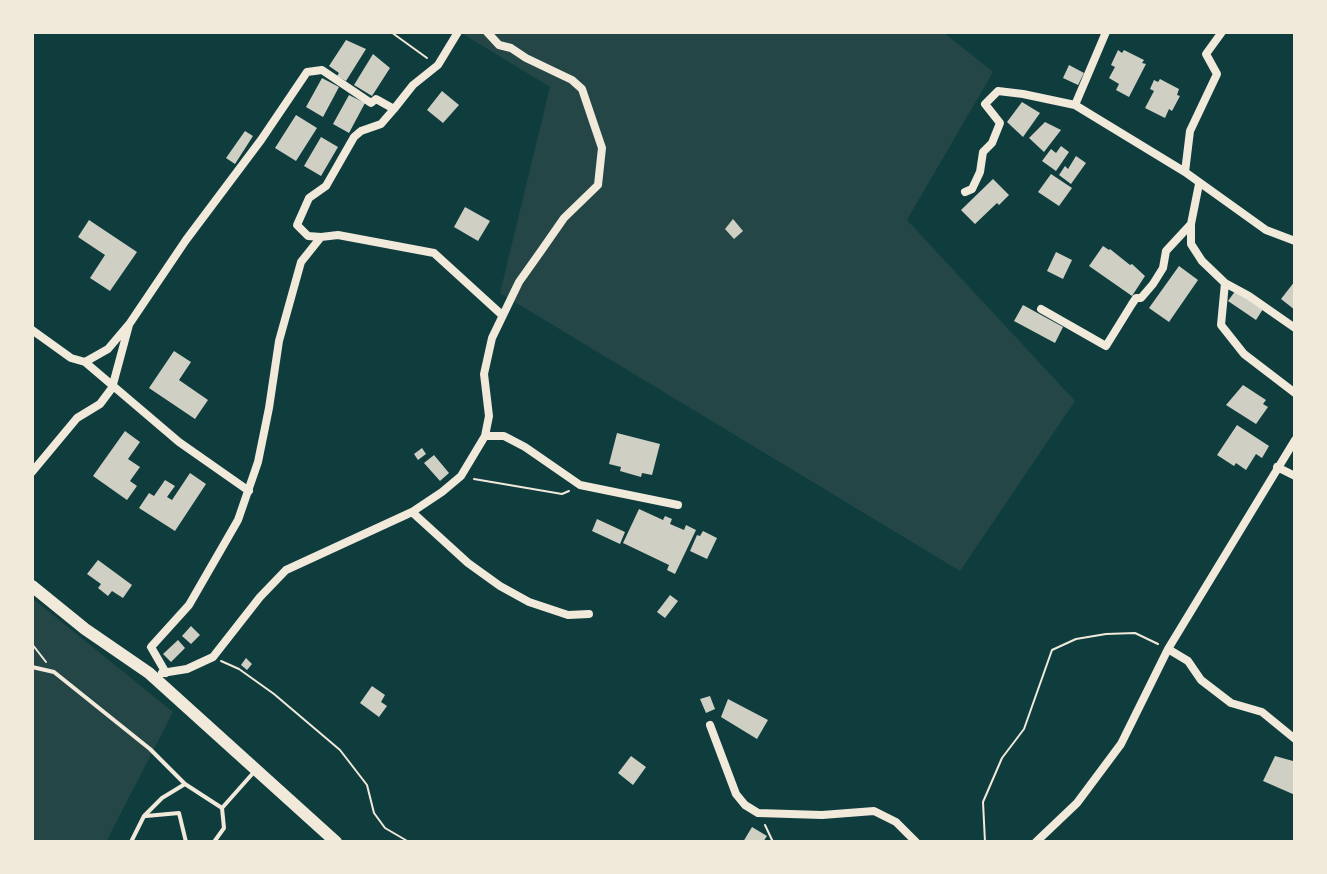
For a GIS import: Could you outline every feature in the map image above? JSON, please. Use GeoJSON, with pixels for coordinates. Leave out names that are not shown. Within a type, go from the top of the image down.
{"type":"FeatureCollection","features":[{"type":"Feature","properties":{"kind":"main road"},"geometry":{"type":"LineString","coordinates":[[32,586],[85,629],[149,673],[336,842]]}},
{"type":"Feature","properties":{"kind":"street"},"geometry":{"type":"LineString","coordinates":[[458,32],[438,65],[413,85],[381,124],[354,137],[326,186],[309,198],[297,225],[308,236],[338,235],[434,253],[502,315]]}},
{"type":"Feature","properties":{"kind":"street"},"geometry":{"type":"LineString","coordinates":[[149,673],[187,669],[213,657],[260,597],[286,570],[412,512],[461,476],[485,436],[489,416],[484,374],[492,338],[519,282],[564,218],[598,185],[602,148],[582,89],[572,80],[511,48],[499,45],[487,32]]}},
{"type":"Feature","properties":{"kind":"street"},"geometry":{"type":"LineString","coordinates":[[1075,105],[1106,32]]}},
{"type":"Feature","properties":{"kind":"street"},"geometry":{"type":"LineString","coordinates":[[1185,172],[1190,131],[1217,74],[1206,54],[1222,32]]}},
{"type":"Feature","properties":{"kind":"street"},"geometry":{"type":"LineString","coordinates":[[85,362],[108,349],[130,323],[307,72],[322,70],[371,103],[376,99],[394,109]]}},
{"type":"Feature","properties":{"kind":"street"},"geometry":{"type":"LineString","coordinates":[[965,192],[972,189],[980,172],[983,152],[992,143],[1000,123],[985,104],[998,91],[1075,105],[1185,172],[1266,230],[1295,241]]}},
{"type":"Feature","properties":{"kind":"street"},"geometry":{"type":"LineString","coordinates":[[1199,184],[1191,224],[1191,244],[1202,261],[1225,283],[1295,328]]}},
{"type":"Feature","properties":{"kind":"street"},"geometry":{"type":"LineString","coordinates":[[1041,309],[1106,346],[1136,298],[1141,298],[1163,268],[1166,251],[1191,224]]}},
{"type":"Feature","properties":{"kind":"street"},"geometry":{"type":"LineString","coordinates":[[166,673],[151,647],[203,585],[238,520],[249,491],[269,408],[279,341],[301,262],[321,237]]}},
{"type":"Feature","properties":{"kind":"street"},"geometry":{"type":"LineString","coordinates":[[1225,283],[1221,325],[1244,354],[1295,393]]}},
{"type":"Feature","properties":{"kind":"street"},"geometry":{"type":"LineString","coordinates":[[32,472],[77,418],[100,404],[112,388],[130,323]]}},
{"type":"Feature","properties":{"kind":"street"},"geometry":{"type":"LineString","coordinates":[[32,330],[71,358],[85,362],[179,442],[249,491]]}},
{"type":"Feature","properties":{"kind":"street"},"geometry":{"type":"LineString","coordinates":[[485,436],[504,436],[580,485],[678,505]]}},
{"type":"Feature","properties":{"kind":"street"},"geometry":{"type":"LineString","coordinates":[[1036,842],[1077,803],[1121,744],[1168,649],[1295,440]]}},
{"type":"Feature","properties":{"kind":"street"},"geometry":{"type":"LineString","coordinates":[[1277,467],[1295,476]]}},
{"type":"Feature","properties":{"kind":"street"},"geometry":{"type":"LineString","coordinates":[[412,512],[468,563],[500,586],[529,602],[568,615],[589,614]]}},
{"type":"Feature","properties":{"kind":"street"},"geometry":{"type":"LineString","coordinates":[[1168,649],[1188,661],[1201,680],[1231,703],[1262,712],[1295,739]]}},
{"type":"Feature","properties":{"kind":"street"},"geometry":{"type":"LineString","coordinates":[[710,725],[736,794],[745,805],[758,813],[822,815],[874,811],[896,822],[916,842]]}},
{"type":"Feature","properties":{"kind":"lane"},"geometry":{"type":"LineString","coordinates":[[32,667],[54,672],[150,749],[185,784],[222,808]]}},
{"type":"Feature","properties":{"kind":"lane"},"geometry":{"type":"LineString","coordinates":[[214,842],[224,828],[222,808],[256,770]]}},
{"type":"Feature","properties":{"kind":"lane"},"geometry":{"type":"LineString","coordinates":[[131,842],[144,816],[162,798],[185,784]]}},
{"type":"Feature","properties":{"kind":"lane"},"geometry":{"type":"LineString","coordinates":[[144,816],[179,813],[186,842]]}},
{"type":"Feature","properties":{"kind":"path"},"geometry":{"type":"LineString","coordinates":[[391,32],[438,65]]}},
{"type":"Feature","properties":{"kind":"path"},"geometry":{"type":"LineString","coordinates":[[461,476],[562,494],[580,485]]}},
{"type":"Feature","properties":{"kind":"path"},"geometry":{"type":"LineString","coordinates":[[985,842],[983,802],[1002,758],[1024,729],[1052,650],[1076,639],[1135,633],[1168,649]]}},
{"type":"Feature","properties":{"kind":"path"},"geometry":{"type":"LineString","coordinates":[[32,644],[54,672]]}},
{"type":"Feature","properties":{"kind":"path"},"geometry":{"type":"LineString","coordinates":[[213,657],[239,669],[274,694],[340,750],[367,785],[374,813],[385,828],[409,842]]}},
{"type":"Feature","properties":{"kind":"path"},"geometry":{"type":"LineString","coordinates":[[758,813],[773,842]]}},
{"type":"Feature","properties":{"kind":"shaded area"},"geometry":{"type":"Polygon","coordinates":[[[460,32],[943,32],[993,72],[907,220],[1075,401],[960,571],[500,293],[550,87],[460,32]]]}},
{"type":"Feature","properties":{"kind":"shaded area"},"geometry":{"type":"Polygon","coordinates":[[[32,598],[173,712],[106,842],[32,842],[32,598]]]}},
{"type":"Feature","properties":{"kind":"building"},"geometry":{"type":"Polygon","coordinates":[[[346,40],[366,49],[346,81],[329,66],[346,40]]]}},
{"type":"Feature","properties":{"kind":"building"},"geometry":{"type":"Polygon","coordinates":[[[1118,50],[1144,60],[1142,63],[1146,64],[1129,97],[1116,90],[1119,84],[1109,78],[1118,50]]]}},
{"type":"Feature","properties":{"kind":"building"},"geometry":{"type":"Polygon","coordinates":[[[373,54],[390,68],[372,96],[354,85],[373,54]]]}},
{"type":"Feature","properties":{"kind":"building"},"geometry":{"type":"Polygon","coordinates":[[[1069,65],[1084,73],[1078,85],[1063,78],[1069,65]]]}},
{"type":"Feature","properties":{"kind":"building"},"geometry":{"type":"Polygon","coordinates":[[[322,78],[339,87],[323,117],[306,107],[322,78]]]}},
{"type":"Feature","properties":{"kind":"building"},"geometry":{"type":"Polygon","coordinates":[[[1160,79],[1179,89],[1177,95],[1180,96],[1165,118],[1145,108],[1154,91],[1150,89],[1154,80],[1158,82],[1160,79]]]}},
{"type":"Feature","properties":{"kind":"building"},"geometry":{"type":"Polygon","coordinates":[[[442,91],[459,105],[443,123],[427,110],[442,91]]]}},
{"type":"Feature","properties":{"kind":"building"},"geometry":{"type":"Polygon","coordinates":[[[349,95],[365,103],[349,133],[333,124],[349,95]]]}},
{"type":"Feature","properties":{"kind":"building"},"geometry":{"type":"Polygon","coordinates":[[[1022,102],[1040,113],[1023,137],[1007,122],[1022,102]]]}},
{"type":"Feature","properties":{"kind":"building"},"geometry":{"type":"Polygon","coordinates":[[[296,115],[317,128],[296,161],[275,148],[296,115]]]}},
{"type":"Feature","properties":{"kind":"building"},"geometry":{"type":"Polygon","coordinates":[[[1045,122],[1061,130],[1044,152],[1029,138],[1045,122]]]}},
{"type":"Feature","properties":{"kind":"building"},"geometry":{"type":"Polygon","coordinates":[[[245,131],[253,136],[235,164],[226,158],[245,131]]]}},
{"type":"Feature","properties":{"kind":"building"},"geometry":{"type":"Polygon","coordinates":[[[321,137],[338,147],[321,176],[304,166],[321,137]]]}},
{"type":"Feature","properties":{"kind":"building"},"geometry":{"type":"Polygon","coordinates":[[[1061,146],[1069,152],[1056,171],[1042,161],[1051,149],[1056,153],[1061,146]]]}},
{"type":"Feature","properties":{"kind":"building"},"geometry":{"type":"Polygon","coordinates":[[[1076,156],[1086,163],[1071,184],[1059,175],[1065,166],[1068,169],[1076,156]]]}},
{"type":"Feature","properties":{"kind":"building"},"geometry":{"type":"Polygon","coordinates":[[[1051,174],[1072,188],[1059,206],[1038,192],[1051,174]]]}},
{"type":"Feature","properties":{"kind":"building"},"geometry":{"type":"Polygon","coordinates":[[[993,179],[1009,195],[975,224],[961,210],[993,179]]]}},
{"type":"Feature","properties":{"kind":"building"},"geometry":{"type":"Polygon","coordinates":[[[465,207],[490,221],[478,241],[454,227],[465,207]]]}},
{"type":"Feature","properties":{"kind":"building"},"geometry":{"type":"Polygon","coordinates":[[[733,219],[743,231],[734,239],[725,229],[733,219]]]}},
{"type":"Feature","properties":{"kind":"building"},"geometry":{"type":"Polygon","coordinates":[[[89,220],[137,252],[110,291],[90,278],[105,255],[78,237],[89,220]]]}},
{"type":"Feature","properties":{"kind":"building"},"geometry":{"type":"Polygon","coordinates":[[[1103,246],[1145,276],[1132,296],[1089,266],[1103,246]]]}},
{"type":"Feature","properties":{"kind":"building"},"geometry":{"type":"Polygon","coordinates":[[[1056,252],[1072,260],[1063,279],[1047,271],[1056,252]]]}},
{"type":"Feature","properties":{"kind":"building"},"geometry":{"type":"Polygon","coordinates":[[[1179,266],[1198,280],[1169,322],[1149,308],[1179,266]]]}},
{"type":"Feature","properties":{"kind":"building"},"geometry":{"type":"Polygon","coordinates":[[[1295,281],[1295,310],[1281,299],[1295,281]]]}},
{"type":"Feature","properties":{"kind":"building"},"geometry":{"type":"Polygon","coordinates":[[[1236,290],[1263,309],[1256,320],[1228,301],[1236,290]]]}},
{"type":"Feature","properties":{"kind":"building"},"geometry":{"type":"Polygon","coordinates":[[[1023,305],[1063,327],[1055,343],[1014,321],[1023,305]]]}},
{"type":"Feature","properties":{"kind":"building"},"geometry":{"type":"Polygon","coordinates":[[[174,351],[191,362],[179,380],[208,400],[195,419],[149,388],[174,351]]]}},
{"type":"Feature","properties":{"kind":"building"},"geometry":{"type":"Polygon","coordinates":[[[1243,385],[1266,400],[1263,404],[1268,407],[1256,424],[1226,405],[1243,385]]]}},
{"type":"Feature","properties":{"kind":"building"},"geometry":{"type":"Polygon","coordinates":[[[1237,425],[1269,446],[1262,458],[1256,454],[1246,470],[1217,455],[1237,425]]]}},
{"type":"Feature","properties":{"kind":"building"},"geometry":{"type":"Polygon","coordinates":[[[125,431],[140,442],[128,459],[140,467],[130,481],[137,486],[127,500],[93,476],[125,431]]]}},
{"type":"Feature","properties":{"kind":"building"},"geometry":{"type":"Polygon","coordinates":[[[617,433],[660,444],[652,475],[642,473],[641,477],[609,464],[617,433]]]}},
{"type":"Feature","properties":{"kind":"building"},"geometry":{"type":"Polygon","coordinates":[[[422,448],[426,454],[418,460],[414,454],[422,448]]]}},
{"type":"Feature","properties":{"kind":"building"},"geometry":{"type":"Polygon","coordinates":[[[434,455],[449,473],[440,481],[424,463],[434,455]]]}},
{"type":"Feature","properties":{"kind":"building"},"geometry":{"type":"Polygon","coordinates":[[[190,473],[206,484],[175,531],[139,508],[149,493],[154,496],[165,480],[175,486],[167,497],[172,500],[190,473]]]}},
{"type":"Feature","properties":{"kind":"building"},"geometry":{"type":"Polygon","coordinates":[[[639,509],[663,520],[665,516],[672,519],[670,524],[684,530],[686,525],[696,530],[675,574],[667,570],[669,565],[623,543],[639,509]]]}},
{"type":"Feature","properties":{"kind":"building"},"geometry":{"type":"Polygon","coordinates":[[[597,519],[625,532],[620,544],[592,531],[597,519]]]}},
{"type":"Feature","properties":{"kind":"building"},"geometry":{"type":"Polygon","coordinates":[[[703,531],[717,538],[707,559],[690,551],[697,535],[700,536],[703,531]]]}},
{"type":"Feature","properties":{"kind":"building"},"geometry":{"type":"Polygon","coordinates":[[[98,560],[132,585],[123,598],[112,591],[108,596],[98,588],[101,584],[87,574],[98,560]]]}},
{"type":"Feature","properties":{"kind":"building"},"geometry":{"type":"Polygon","coordinates":[[[670,595],[678,601],[665,618],[657,612],[670,595]]]}},
{"type":"Feature","properties":{"kind":"building"},"geometry":{"type":"Polygon","coordinates":[[[191,626],[200,635],[191,644],[182,636],[191,626]]]}},
{"type":"Feature","properties":{"kind":"building"},"geometry":{"type":"Polygon","coordinates":[[[178,640],[185,648],[171,662],[163,654],[178,640]]]}},
{"type":"Feature","properties":{"kind":"building"},"geometry":{"type":"Polygon","coordinates":[[[246,658],[252,664],[247,670],[241,665],[246,658]]]}},
{"type":"Feature","properties":{"kind":"building"},"geometry":{"type":"Polygon","coordinates":[[[372,686],[385,695],[381,702],[387,706],[379,717],[360,703],[372,686]]]}},
{"type":"Feature","properties":{"kind":"building"},"geometry":{"type":"Polygon","coordinates":[[[710,696],[715,709],[706,713],[700,699],[710,696]]]}},
{"type":"Feature","properties":{"kind":"building"},"geometry":{"type":"Polygon","coordinates":[[[728,699],[768,720],[757,739],[721,717],[728,699]]]}},
{"type":"Feature","properties":{"kind":"building"},"geometry":{"type":"Polygon","coordinates":[[[631,756],[646,767],[633,785],[618,773],[631,756]]]}},
{"type":"Feature","properties":{"kind":"building"},"geometry":{"type":"Polygon","coordinates":[[[1275,756],[1293,761],[1295,795],[1263,781],[1275,756]]]}},
{"type":"Feature","properties":{"kind":"building"},"geometry":{"type":"Polygon","coordinates":[[[752,827],[767,836],[763,842],[743,842],[752,827]]]}}]}
